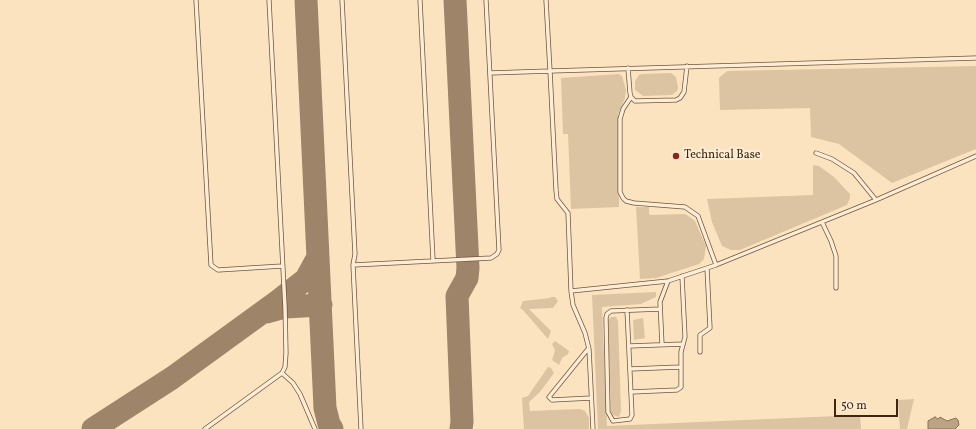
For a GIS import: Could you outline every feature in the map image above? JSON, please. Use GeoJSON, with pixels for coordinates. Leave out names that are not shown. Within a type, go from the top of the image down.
{"type":"FeatureCollection","features":[{"type":"Feature","properties":{"kind":"lane"},"geometry":{"type":"LineString","coordinates":[[196,0],[211,265],[218,270],[282,266]]}},
{"type":"Feature","properties":{"kind":"lane"},"geometry":{"type":"LineString","coordinates":[[205,429],[282,374],[285,367],[286,353],[269,0]]}},
{"type":"Feature","properties":{"kind":"lane"},"geometry":{"type":"LineString","coordinates":[[342,0],[354,240],[353,265],[361,429]]}},
{"type":"Feature","properties":{"kind":"lane"},"geometry":{"type":"LineString","coordinates":[[420,0],[433,260]]}},
{"type":"Feature","properties":{"kind":"lane"},"geometry":{"type":"LineString","coordinates":[[353,265],[491,258],[497,254],[499,250],[486,0]]}},
{"type":"Feature","properties":{"kind":"lane"},"geometry":{"type":"LineString","coordinates":[[546,0],[556,190],[557,199],[568,213],[571,291],[573,305],[589,349],[593,429]]}},
{"type":"Feature","properties":{"kind":"lane"},"geometry":{"type":"LineString","coordinates":[[490,73],[976,58]]}},
{"type":"Feature","properties":{"kind":"lane"},"geometry":{"type":"LineString","coordinates":[[631,97],[635,101],[676,100],[680,98],[684,92],[687,66]]}},
{"type":"Feature","properties":{"kind":"lane"},"geometry":{"type":"LineString","coordinates":[[628,68],[631,97],[623,109],[620,119],[620,192],[622,198],[626,201],[685,207],[698,216],[716,265]]}},
{"type":"Feature","properties":{"kind":"lane"},"geometry":{"type":"LineString","coordinates":[[816,153],[832,159],[854,173],[876,200]]}},
{"type":"Feature","properties":{"kind":"lane"},"geometry":{"type":"LineString","coordinates":[[571,291],[668,281],[716,265],[822,222],[976,156]]}},
{"type":"Feature","properties":{"kind":"lane"},"geometry":{"type":"LineString","coordinates":[[822,222],[836,256],[836,288]]}},
{"type":"Feature","properties":{"kind":"lane"},"geometry":{"type":"LineString","coordinates":[[700,352],[700,335],[710,328],[707,268]]}},
{"type":"Feature","properties":{"kind":"lane"},"geometry":{"type":"LineString","coordinates":[[631,392],[679,388],[682,384],[680,352],[683,344],[685,328],[682,276]]}},
{"type":"Feature","properties":{"kind":"lane"},"geometry":{"type":"LineString","coordinates":[[662,345],[660,302],[668,281]]}},
{"type":"Feature","properties":{"kind":"lane"},"geometry":{"type":"LineString","coordinates":[[628,310],[632,418],[613,420],[608,412],[606,318],[611,311],[628,310],[660,309]]}},
{"type":"Feature","properties":{"kind":"lane"},"geometry":{"type":"LineString","coordinates":[[629,346],[683,344]]}},
{"type":"Feature","properties":{"kind":"lane"},"geometry":{"type":"LineString","coordinates":[[589,349],[549,398],[552,400],[591,398]]}},
{"type":"Feature","properties":{"kind":"lane"},"geometry":{"type":"LineString","coordinates":[[630,369],[680,367]]}},
{"type":"Feature","properties":{"kind":"lane"},"geometry":{"type":"LineString","coordinates":[[282,374],[293,383],[300,394],[315,429]]}},
{"type":"Feature","properties":{"kind":"shaded area"},"geometry":{"type":"Polygon","coordinates":[[[976,66],[976,149],[892,183],[839,144],[811,137],[810,108],[720,110],[719,78],[727,71],[976,66]]]}},
{"type":"Feature","properties":{"kind":"shaded area"},"geometry":{"type":"Polygon","coordinates":[[[671,73],[676,77],[678,88],[672,95],[643,96],[635,90],[635,81],[639,75],[671,73]]]}},
{"type":"Feature","properties":{"kind":"shaded area"},"geometry":{"type":"Polygon","coordinates":[[[619,74],[622,76],[626,90],[625,98],[618,114],[619,207],[571,209],[568,134],[563,134],[561,78],[619,74]]]}},
{"type":"Feature","properties":{"kind":"shaded area"},"geometry":{"type":"Polygon","coordinates":[[[813,165],[819,166],[834,177],[850,194],[847,205],[740,250],[731,250],[722,246],[712,222],[707,199],[813,195],[813,165]]]}},
{"type":"Feature","properties":{"kind":"shaded area"},"geometry":{"type":"Polygon","coordinates":[[[636,207],[649,207],[649,214],[651,215],[685,214],[690,217],[695,221],[706,246],[704,259],[699,264],[656,278],[640,279],[636,207]]]}},
{"type":"Feature","properties":{"kind":"shaded area"},"geometry":{"type":"Polygon","coordinates":[[[656,292],[656,297],[641,304],[602,307],[607,426],[860,415],[861,429],[598,429],[592,295],[656,292]]]}},
{"type":"Feature","properties":{"kind":"shaded area"},"geometry":{"type":"Polygon","coordinates":[[[555,297],[558,301],[553,308],[529,309],[551,331],[548,339],[520,308],[523,301],[555,297]]]}},
{"type":"Feature","properties":{"kind":"shaded area"},"geometry":{"type":"Polygon","coordinates":[[[611,317],[616,317],[618,321],[621,411],[619,417],[613,415],[611,412],[608,320],[611,317]]]}},
{"type":"Feature","properties":{"kind":"shaded area"},"geometry":{"type":"Polygon","coordinates":[[[643,318],[645,338],[634,340],[633,320],[643,318]]]}},
{"type":"Feature","properties":{"kind":"shaded area"},"geometry":{"type":"Polygon","coordinates":[[[555,341],[569,351],[568,354],[562,358],[559,365],[552,360],[555,350],[552,344],[555,341]]]}},
{"type":"Feature","properties":{"kind":"shaded area"},"geometry":{"type":"Polygon","coordinates":[[[548,367],[551,368],[554,373],[540,392],[529,402],[530,411],[580,409],[585,411],[589,418],[589,429],[524,429],[522,398],[528,396],[548,367]]]}},
{"type":"Feature","properties":{"kind":"shaded area"},"geometry":{"type":"Polygon","coordinates":[[[914,399],[907,429],[900,429],[898,400],[914,399]]]}},
{"type":"Feature","properties":{"kind":"shaded area"},"geometry":{"type":"Polygon","coordinates":[[[935,417],[938,419],[940,417],[947,421],[956,418],[959,425],[955,429],[928,429],[928,421],[935,417]]]}},
{"type":"Feature","properties":{"kind":"taxiway"},"geometry":{"type":"LineString","coordinates":[[306,0],[325,408],[329,424],[332,429]]}},
{"type":"Feature","properties":{"kind":"taxiway"},"geometry":{"type":"LineString","coordinates":[[455,0],[468,268],[467,278],[457,296],[462,422],[461,429]]}},
{"type":"Feature","properties":{"kind":"taxiway"},"geometry":{"type":"LineString","coordinates":[[93,429],[172,378],[278,301],[306,279],[318,257]]}},
{"type":"Feature","properties":{"kind":"taxiway"},"geometry":{"type":"LineString","coordinates":[[267,312],[285,307],[321,305]]}},
{"type":"Feature","properties":{"kind":"place","name":"Technical Base"},"geometry":{"type":"Point","coordinates":[676,156]}}]}
